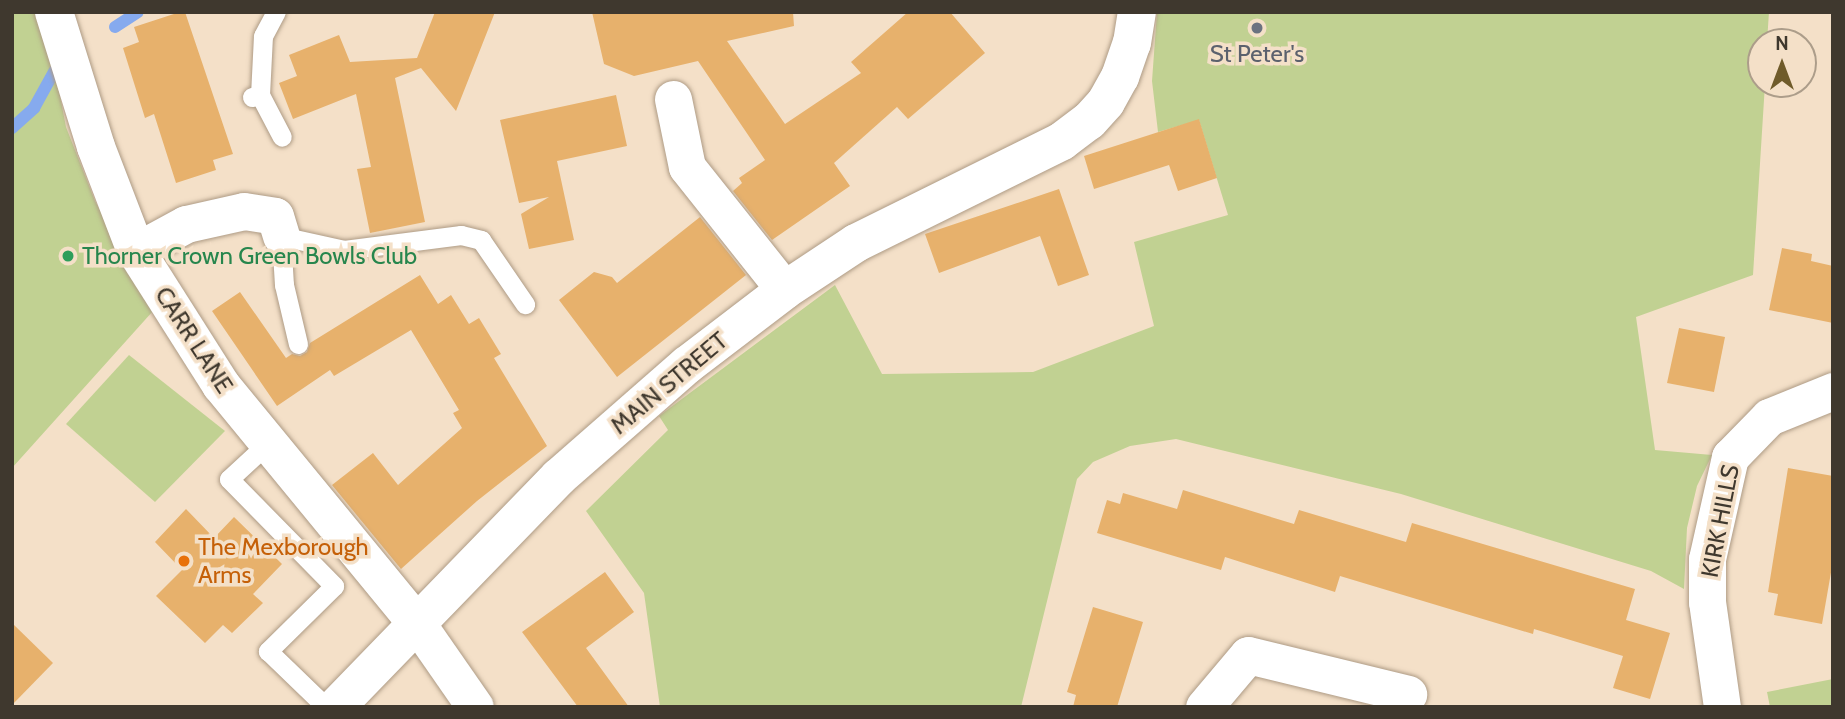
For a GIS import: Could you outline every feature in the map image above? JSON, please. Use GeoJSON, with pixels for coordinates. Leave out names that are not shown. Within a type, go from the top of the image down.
{"type":"FeatureCollection","features":[{"type":"Feature","properties":{"kind":"street","name":"CARR LANE"},"geometry":{"type":"LineString","coordinates":[[54,12],[96,147],[136,251],[220,385],[416,622]]}},
{"type":"Feature","properties":{"kind":"street","name":"MAIN STREET"},"geometry":{"type":"LineString","coordinates":[[337,707],[416,622],[559,477],[687,365],[824,263],[892,223],[1062,141],[1089,121],[1115,86],[1132,43],[1137,12]]}},
{"type":"Feature","properties":{"kind":"street"},"geometry":{"type":"LineString","coordinates":[[673,99],[687,167],[785,290]]}},
{"type":"Feature","properties":{"kind":"street"},"geometry":{"type":"LineString","coordinates":[[136,251],[186,225],[244,211],[275,216],[282,236]]}},
{"type":"Feature","properties":{"kind":"street","name":"KIRK HILLS"},"geometry":{"type":"LineString","coordinates":[[1722,707],[1707,602],[1707,559],[1730,457],[1769,417],[1833,391]]}},
{"type":"Feature","properties":{"kind":"street"},"geometry":{"type":"LineString","coordinates":[[416,622],[475,707]]}},
{"type":"Feature","properties":{"kind":"street"},"geometry":{"type":"LineString","coordinates":[[1204,707],[1248,655],[1408,694]]}},
{"type":"Feature","properties":{"kind":"lane"},"geometry":{"type":"LineString","coordinates":[[276,12],[263,36],[256,96],[282,137]]}},
{"type":"Feature","properties":{"kind":"lane"},"geometry":{"type":"LineString","coordinates":[[298,344],[284,285],[282,236],[344,250],[461,235],[481,240],[525,303]]}},
{"type":"Feature","properties":{"kind":"lane"},"geometry":{"type":"LineString","coordinates":[[268,443],[229,479],[334,586],[268,651],[326,707]]}},
{"type":"Feature","properties":{"kind":"green space","name":"Thorner Crown Green Bowls Club"},"geometry":{"type":"Polygon","coordinates":[[[12,12],[35,12],[55,70],[66,127],[95,201],[153,311],[12,468],[12,12]]]}},
{"type":"Feature","properties":{"kind":"green space"},"geometry":{"type":"Polygon","coordinates":[[[1157,12],[1769,12],[1768,28],[1747,28],[1747,98],[1764,98],[1753,275],[1636,317],[1655,450],[1712,455],[1697,486],[1687,528],[1684,589],[1651,571],[1401,494],[1176,439],[1130,446],[1093,462],[1077,479],[1021,707],[660,707],[644,593],[586,511],[668,430],[659,416],[835,285],[882,374],[1033,372],[1154,326],[1134,242],[1228,215],[1199,120],[1158,132],[1152,81],[1157,12]]]}},
{"type":"Feature","properties":{"kind":"green space"},"geometry":{"type":"Polygon","coordinates":[[[129,355],[225,431],[155,502],[66,424],[129,355]]]}},
{"type":"Feature","properties":{"kind":"green space"},"geometry":{"type":"Polygon","coordinates":[[[1833,679],[1833,707],[1770,707],[1767,692],[1833,679]]]}},
{"type":"Feature","properties":{"kind":"building"},"geometry":{"type":"Polygon","coordinates":[[[185,12],[233,154],[213,160],[216,170],[176,183],[154,114],[145,118],[123,48],[139,42],[134,27],[185,12]]]}},
{"type":"Feature","properties":{"kind":"building"},"geometry":{"type":"Polygon","coordinates":[[[435,12],[495,12],[456,111],[421,68],[395,78],[425,222],[370,233],[357,169],[371,167],[356,94],[293,119],[279,83],[297,76],[289,55],[339,35],[350,62],[417,58],[435,12]]]}},
{"type":"Feature","properties":{"kind":"building"},"geometry":{"type":"Polygon","coordinates":[[[592,12],[793,12],[794,26],[727,41],[785,124],[861,73],[851,62],[908,12],[950,12],[985,53],[908,119],[897,107],[834,163],[850,186],[772,240],[733,191],[742,183],[739,178],[765,160],[698,61],[634,76],[604,64],[592,12]]]}},
{"type":"Feature","properties":{"kind":"building"},"geometry":{"type":"Polygon","coordinates":[[[616,95],[627,146],[557,161],[574,240],[529,249],[521,214],[549,197],[519,203],[500,120],[616,95]]]}},
{"type":"Feature","properties":{"kind":"building"},"geometry":{"type":"Polygon","coordinates":[[[1199,119],[1217,178],[1178,191],[1169,165],[1094,189],[1084,156],[1199,119]]]}},
{"type":"Feature","properties":{"kind":"building"},"geometry":{"type":"Polygon","coordinates":[[[1059,189],[1089,275],[1058,286],[1040,236],[939,273],[925,234],[1059,189]]]}},
{"type":"Feature","properties":{"kind":"building"},"geometry":{"type":"Polygon","coordinates":[[[700,217],[746,275],[617,377],[559,300],[594,272],[612,277],[617,283],[700,217]]]}},
{"type":"Feature","properties":{"kind":"building"},"geometry":{"type":"Polygon","coordinates":[[[1782,248],[1812,254],[1811,261],[1833,266],[1833,323],[1769,310],[1782,248]]]}},
{"type":"Feature","properties":{"kind":"building"},"geometry":{"type":"Polygon","coordinates":[[[420,275],[438,304],[451,295],[469,324],[479,318],[501,354],[494,358],[547,446],[477,501],[401,569],[332,485],[373,453],[398,485],[462,428],[453,413],[459,410],[411,330],[334,376],[330,370],[277,406],[212,311],[240,292],[286,358],[292,354],[300,356],[307,352],[310,343],[420,275]]]}},
{"type":"Feature","properties":{"kind":"building"},"geometry":{"type":"Polygon","coordinates":[[[1679,328],[1725,337],[1714,392],[1667,383],[1679,328]]]}},
{"type":"Feature","properties":{"kind":"building"},"geometry":{"type":"Polygon","coordinates":[[[1788,468],[1833,476],[1833,561],[1822,624],[1774,615],[1778,594],[1768,592],[1788,468]]]}},
{"type":"Feature","properties":{"kind":"building"},"geometry":{"type":"Polygon","coordinates":[[[1183,490],[1294,524],[1299,510],[1406,542],[1412,523],[1635,589],[1626,620],[1670,633],[1650,699],[1613,688],[1623,656],[1534,629],[1533,634],[1340,576],[1335,592],[1225,557],[1221,570],[1097,533],[1107,500],[1120,504],[1123,493],[1177,509],[1183,490]]]}},
{"type":"Feature","properties":{"kind":"building"},"geometry":{"type":"Polygon","coordinates":[[[186,509],[214,538],[234,517],[282,564],[253,594],[263,603],[232,633],[223,625],[205,643],[156,596],[182,570],[155,542],[186,509]]]}},
{"type":"Feature","properties":{"kind":"building"},"geometry":{"type":"Polygon","coordinates":[[[605,572],[634,612],[586,648],[629,707],[578,707],[522,632],[605,572]]]}},
{"type":"Feature","properties":{"kind":"building"},"geometry":{"type":"Polygon","coordinates":[[[1093,607],[1143,622],[1117,707],[1073,707],[1076,695],[1067,692],[1093,607]]]}},
{"type":"Feature","properties":{"kind":"building"},"geometry":{"type":"Polygon","coordinates":[[[12,623],[53,663],[12,705],[12,623]]]}},
{"type":"Feature","properties":{"kind":"waterway"},"geometry":{"type":"LineString","coordinates":[[115,27],[138,12]]}},
{"type":"Feature","properties":{"kind":"waterway"},"geometry":{"type":"LineString","coordinates":[[12,128],[34,108],[55,70]]}},
{"type":"Feature","properties":{"kind":"place","name":"St Peter's"},"geometry":{"type":"Point","coordinates":[1257,28]}},
{"type":"Feature","properties":{"kind":"place","name":"Thorner Crown Green Bowls Club"},"geometry":{"type":"Point","coordinates":[68,256]}},
{"type":"Feature","properties":{"kind":"place","name":"The Mexborough Arms"},"geometry":{"type":"Point","coordinates":[184,561]}}]}
